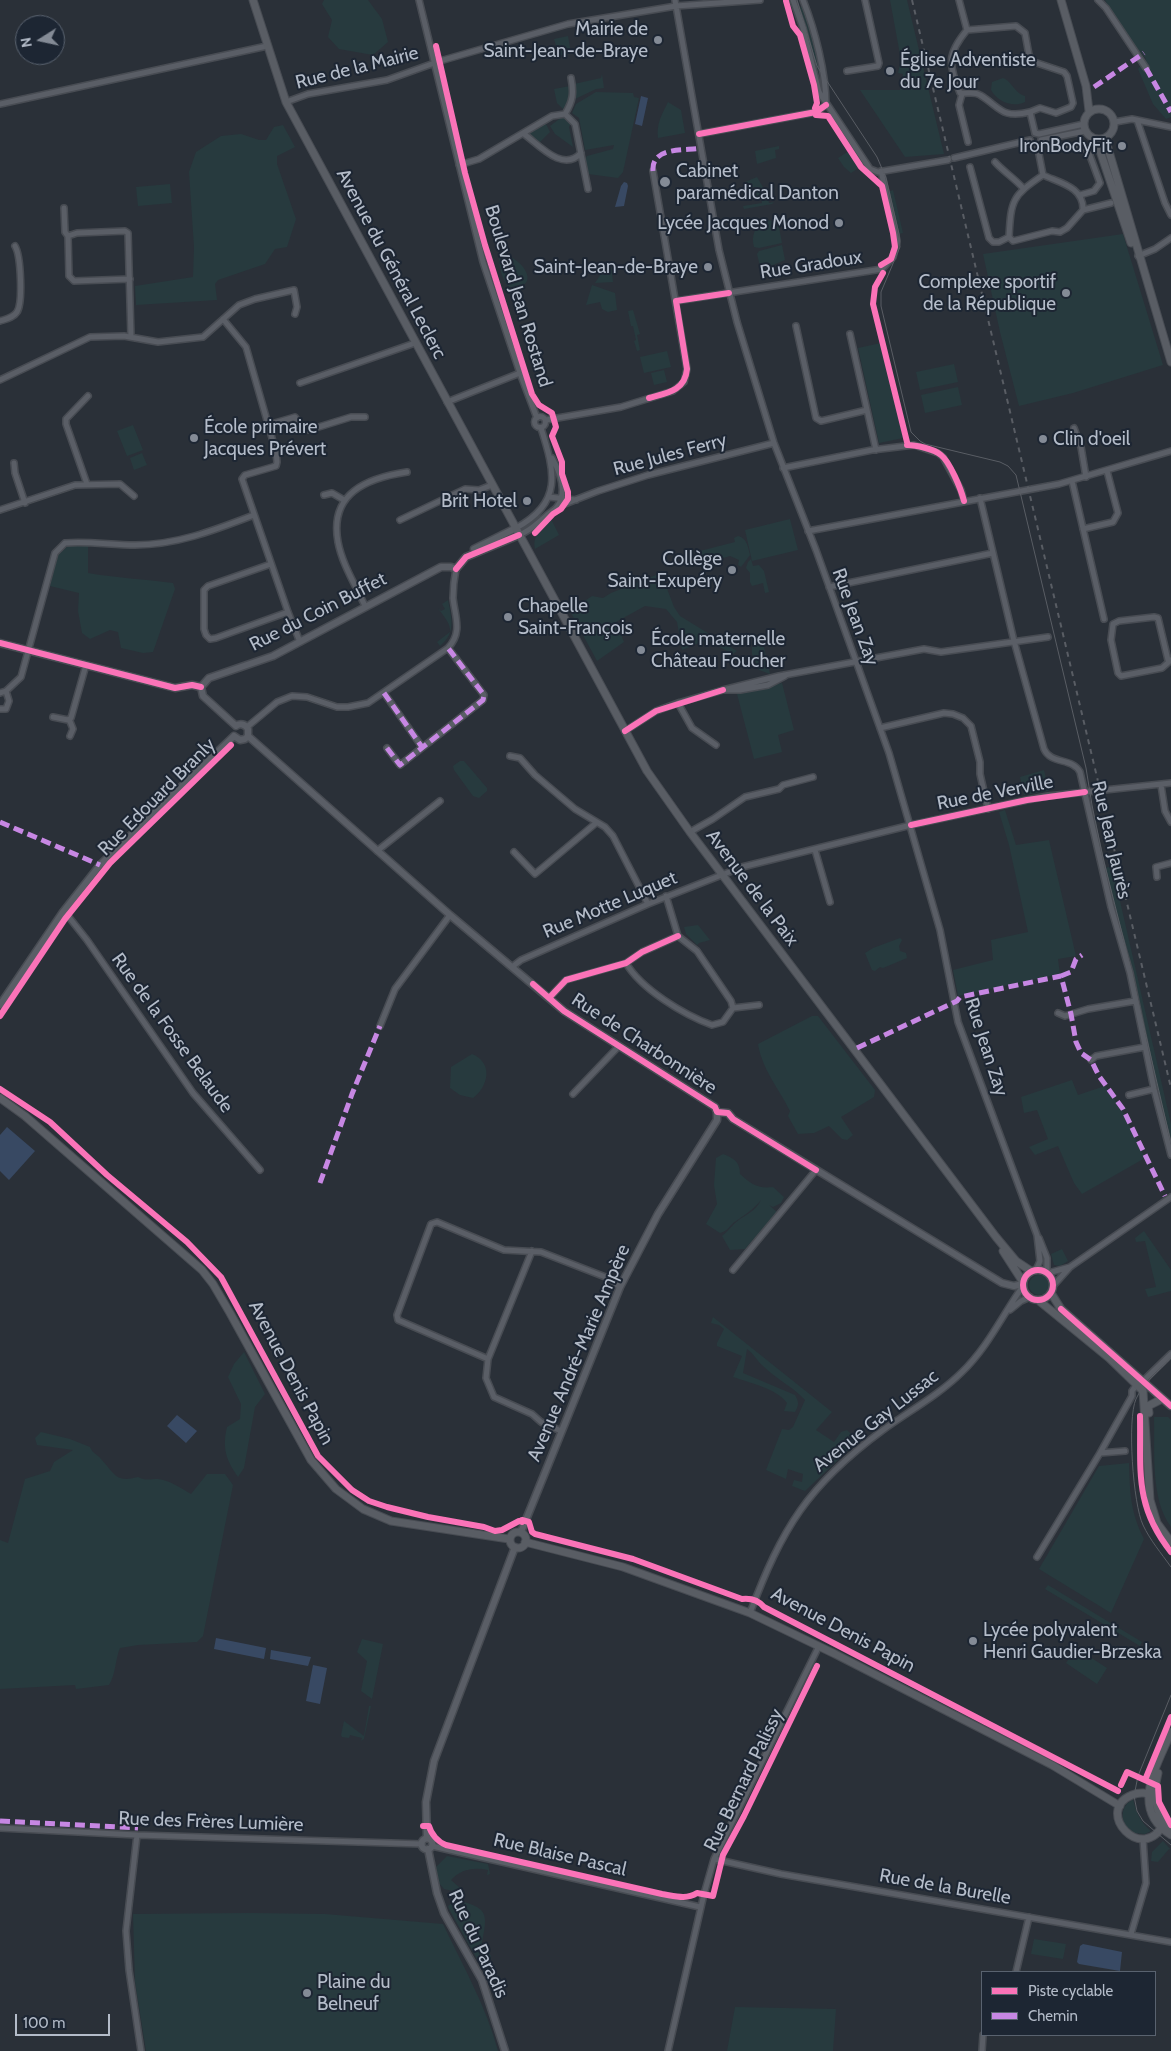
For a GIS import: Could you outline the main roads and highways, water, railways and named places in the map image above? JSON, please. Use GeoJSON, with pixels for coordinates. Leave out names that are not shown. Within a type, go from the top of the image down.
{"type":"FeatureCollection","features":[{"type":"Feature","properties":{"kind":"main road","name":"Avenue du Général Leclerc"},"geometry":{"type":"LineString","coordinates":[[253,0],[286,102],[520,535]]}},
{"type":"Feature","properties":{"kind":"main road"},"geometry":{"type":"LineString","coordinates":[[1061,0],[1093,110]]}},
{"type":"Feature","properties":{"kind":"main road"},"geometry":{"type":"LineString","coordinates":[[1096,139],[1105,138],[1112,132],[1115,122],[1108,111],[1093,110],[1086,116],[1084,127],[1096,139],[1133,248],[1138,255]]}},
{"type":"Feature","properties":{"kind":"main road"},"geometry":{"type":"LineString","coordinates":[[1105,138],[1171,362]]}},
{"type":"Feature","properties":{"kind":"main road","name":"Avenue de la Paix"},"geometry":{"type":"LineString","coordinates":[[520,535],[646,771],[996,1237],[1016,1262],[1034,1271]]}},
{"type":"Feature","properties":{"kind":"main road","name":"Avenue Denis Papin"},"geometry":{"type":"LineString","coordinates":[[0,1098],[25,1116],[202,1270],[213,1284],[234,1320],[311,1460],[336,1489],[364,1509],[391,1521],[509,1539]]}},
{"type":"Feature","properties":{"kind":"main road","name":"Avenue de la Paix"},"geometry":{"type":"LineString","coordinates":[[996,1237],[1023,1284]]}},
{"type":"Feature","properties":{"kind":"main road"},"geometry":{"type":"LineString","coordinates":[[1038,1300],[1047,1297],[1052,1290],[1053,1282],[1048,1273],[1034,1271],[1026,1276],[1023,1284],[1030,1297],[1038,1300],[1073,1327],[1171,1410]]}},
{"type":"Feature","properties":{"kind":"main road"},"geometry":{"type":"LineString","coordinates":[[1052,1290],[1061,1310],[1142,1387],[1171,1406]]}},
{"type":"Feature","properties":{"kind":"main road"},"geometry":{"type":"LineString","coordinates":[[1142,1387],[1148,1406],[1153,1499],[1157,1514],[1171,1536]]}},
{"type":"Feature","properties":{"kind":"main road"},"geometry":{"type":"LineString","coordinates":[[1142,1387],[1150,1500],[1158,1523],[1171,1542]]}},
{"type":"Feature","properties":{"kind":"main road"},"geometry":{"type":"LineString","coordinates":[[1148,1406],[1160,1400]]}},
{"type":"Feature","properties":{"kind":"main road"},"geometry":{"type":"LineString","coordinates":[[514,1532],[521,1532],[526,1542],[521,1547],[515,1547],[509,1539],[514,1532]]}},
{"type":"Feature","properties":{"kind":"main road","name":"Avenue Denis Papin"},"geometry":{"type":"LineString","coordinates":[[526,1542],[623,1567],[750,1613],[819,1646],[1052,1766],[1120,1806]]}},
{"type":"Feature","properties":{"kind":"main road"},"geometry":{"type":"LineString","coordinates":[[1151,1795],[1171,1732]]}},
{"type":"Feature","properties":{"kind":"main road"},"geometry":{"type":"LineString","coordinates":[[1171,1740],[1151,1795],[1163,1826],[1171,1836]]}},
{"type":"Feature","properties":{"kind":"main road"},"geometry":{"type":"LineString","coordinates":[[1151,1795],[1130,1795],[1120,1806],[1118,1813],[1120,1826],[1131,1836],[1142,1839],[1152,1835],[1163,1826]]}},
{"type":"Feature","properties":{"kind":"main road"},"geometry":{"type":"LineString","coordinates":[[1163,1826],[1171,1830]]}},
{"type":"Feature","properties":{"kind":"water"},"geometry":{"type":"Polygon","coordinates":[[[641,96],[648,98],[642,126],[635,124],[641,96]]]}},
{"type":"Feature","properties":{"kind":"water"},"geometry":{"type":"Polygon","coordinates":[[[624,182],[628,186],[624,206],[615,207],[621,186],[624,182]]]}},
{"type":"Feature","properties":{"kind":"water"},"geometry":{"type":"Polygon","coordinates":[[[7,1127],[35,1151],[9,1180],[0,1171],[0,1135],[7,1127]]]}},
{"type":"Feature","properties":{"kind":"water"},"geometry":{"type":"Polygon","coordinates":[[[177,1415],[197,1431],[186,1443],[167,1426],[177,1415]]]}},
{"type":"Feature","properties":{"kind":"water"},"geometry":{"type":"Polygon","coordinates":[[[216,1638],[266,1648],[264,1659],[214,1649],[216,1638]]]}},
{"type":"Feature","properties":{"kind":"water"},"geometry":{"type":"Polygon","coordinates":[[[271,1650],[311,1657],[308,1666],[270,1659],[271,1650]]]}},
{"type":"Feature","properties":{"kind":"water"},"geometry":{"type":"Polygon","coordinates":[[[313,1665],[327,1668],[320,1704],[306,1701],[313,1665]]]}},
{"type":"Feature","properties":{"kind":"water"},"geometry":{"type":"Polygon","coordinates":[[[1083,1944],[1122,1952],[1120,1971],[1079,1964],[1077,1962],[1080,1946],[1083,1944]]]}},
{"type":"Feature","properties":{"kind":"tram line"},"geometry":{"type":"LineString","coordinates":[[797,0],[817,66],[877,157],[886,178],[899,234],[900,247],[881,292],[881,306],[911,432],[925,444],[1000,462],[1008,466],[1016,475],[1086,768],[1103,858],[1171,1143]]}},
{"type":"Feature","properties":{"kind":"tram line"},"geometry":{"type":"LineString","coordinates":[[1171,1358],[1147,1382],[1139,1393],[1133,1409],[1132,1424],[1132,1462],[1139,1514],[1149,1536],[1171,1567]]}},
{"type":"Feature","properties":{"kind":"tram line"},"geometry":{"type":"LineString","coordinates":[[1171,1695],[1138,1776],[1134,1796],[1137,1811],[1143,1821],[1171,1845]]}},
{"type":"Feature","properties":{"kind":"railway"},"geometry":{"type":"LineString","coordinates":[[912,0],[1171,1088]]}},
{"type":"Feature","properties":{"kind":"place","name":"Mairie de Saint-Jean-de-Braye"},"geometry":{"type":"Point","coordinates":[658,40]}},
{"type":"Feature","properties":{"kind":"place","name":"Église Adventiste du 7e Jour"},"geometry":{"type":"Point","coordinates":[890,71]}},
{"type":"Feature","properties":{"kind":"place","name":"IronBodyFit"},"geometry":{"type":"Point","coordinates":[1122,146]}},
{"type":"Feature","properties":{"kind":"place","name":"Cabinet paramédical Danton"},"geometry":{"type":"Point","coordinates":[665,182]}},
{"type":"Feature","properties":{"kind":"place","name":"Lycée Jacques Monod"},"geometry":{"type":"Point","coordinates":[839,223]}},
{"type":"Feature","properties":{"kind":"place","name":"Saint-Jean-de-Braye"},"geometry":{"type":"Point","coordinates":[708,267]}},
{"type":"Feature","properties":{"kind":"place","name":"Complexe sportif de la République"},"geometry":{"type":"Point","coordinates":[1066,293]}},
{"type":"Feature","properties":{"kind":"place","name":"École primaire Jacques Prévert"},"geometry":{"type":"Point","coordinates":[194,438]}},
{"type":"Feature","properties":{"kind":"place","name":"Clin d'oeil"},"geometry":{"type":"Point","coordinates":[1043,439]}},
{"type":"Feature","properties":{"kind":"place","name":"Brit Hotel"},"geometry":{"type":"Point","coordinates":[527,501]}},
{"type":"Feature","properties":{"kind":"place","name":"Collège Saint-Exupéry"},"geometry":{"type":"Point","coordinates":[732,570]}},
{"type":"Feature","properties":{"kind":"place","name":"Chapelle Saint-François"},"geometry":{"type":"Point","coordinates":[508,617]}},
{"type":"Feature","properties":{"kind":"place","name":"École maternelle Château Foucher"},"geometry":{"type":"Point","coordinates":[641,650]}},
{"type":"Feature","properties":{"kind":"place","name":"Lycée polyvalent Henri Gaudier-Brzeska"},"geometry":{"type":"Point","coordinates":[973,1641]}},
{"type":"Feature","properties":{"kind":"place","name":"Plaine du Belneuf"},"geometry":{"type":"Point","coordinates":[307,1993]}}]}
